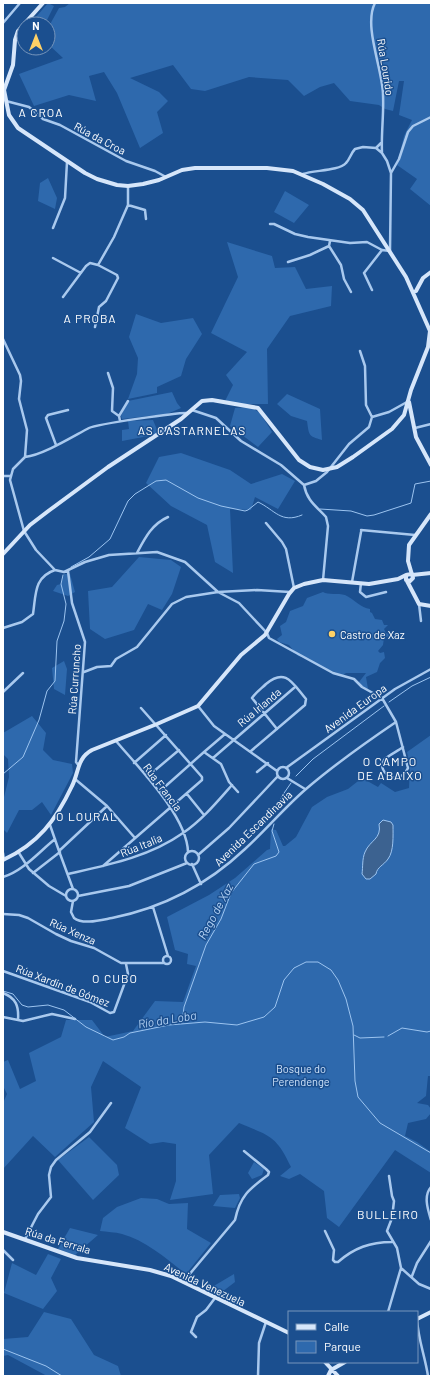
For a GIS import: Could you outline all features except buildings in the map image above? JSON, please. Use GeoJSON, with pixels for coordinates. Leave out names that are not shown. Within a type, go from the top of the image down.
{"type":"FeatureCollection","features":[{"type":"Feature","properties":{"kind":"main road"},"geometry":{"type":"LineString","coordinates":[[43,3],[18,31],[15,40],[13,68],[4,96],[9,116],[18,128],[67,162],[97,179],[128,186],[166,177],[182,170],[195,168],[276,169],[303,174],[342,195],[361,208],[416,292],[429,325],[430,335],[428,347],[411,390],[408,401],[408,412],[414,425],[416,437],[431,465]]}},
{"type":"Feature","properties":{"kind":"main road"},"geometry":{"type":"LineString","coordinates":[[416,292],[423,278],[431,272]]}},
{"type":"Feature","properties":{"kind":"main road"},"geometry":{"type":"LineString","coordinates":[[3,554],[24,531],[104,470],[189,413],[199,403],[207,400],[233,405],[254,406],[265,416],[295,456],[304,465],[317,469],[328,470],[337,467],[353,457],[392,429],[408,412]]}},
{"type":"Feature","properties":{"kind":"main road"},"geometry":{"type":"LineString","coordinates":[[431,514],[415,535],[409,546],[408,566],[409,577],[419,604],[431,606]]}},
{"type":"Feature","properties":{"kind":"main road"},"geometry":{"type":"LineString","coordinates":[[3,860],[18,852],[50,825],[75,780],[81,758],[87,752],[198,706],[241,655],[267,633],[290,592],[294,588],[323,580],[376,583],[431,573]]}},
{"type":"Feature","properties":{"kind":"main road","name":"Rúa da Ferrala"},"geometry":{"type":"LineString","coordinates":[[3,1232],[77,1258],[109,1262]]}},
{"type":"Feature","properties":{"kind":"main road","name":"Avenida Venezuela"},"geometry":{"type":"LineString","coordinates":[[109,1262],[160,1272],[184,1282],[288,1333]]}},
{"type":"Feature","properties":{"kind":"main road"},"geometry":{"type":"LineString","coordinates":[[418,1318],[431,1312]]}},
{"type":"Feature","properties":{"kind":"main road"},"geometry":{"type":"LineString","coordinates":[[325,1363],[338,1376]]}},
{"type":"Feature","properties":{"kind":"main road"},"geometry":{"type":"LineString","coordinates":[[328,1376],[331,1370],[342,1363]]}},
{"type":"Feature","properties":{"kind":"street"},"geometry":{"type":"LineString","coordinates":[[3,23],[20,3]]}},
{"type":"Feature","properties":{"kind":"street","name":"Rúa Lourido"},"geometry":{"type":"LineString","coordinates":[[375,3],[371,13],[383,93],[384,121],[382,153],[387,162],[390,173],[390,251]]}},
{"type":"Feature","properties":{"kind":"street","name":"Rúa da Croa"},"geometry":{"type":"LineString","coordinates":[[4,96],[28,107],[43,119],[60,125],[126,161],[156,171],[166,177]]}},
{"type":"Feature","properties":{"kind":"street"},"geometry":{"type":"LineString","coordinates":[[390,173],[399,159],[408,132],[413,126],[431,117]]}},
{"type":"Feature","properties":{"kind":"street"},"geometry":{"type":"LineString","coordinates":[[303,174],[317,170],[339,167],[345,164],[355,149],[376,148],[382,143]]}},
{"type":"Feature","properties":{"kind":"street"},"geometry":{"type":"LineString","coordinates":[[376,148],[382,153]]}},
{"type":"Feature","properties":{"kind":"street"},"geometry":{"type":"LineString","coordinates":[[53,228],[65,198],[67,162]]}},
{"type":"Feature","properties":{"kind":"street"},"geometry":{"type":"LineString","coordinates":[[98,266],[114,237],[128,205],[128,186]]}},
{"type":"Feature","properties":{"kind":"street"},"geometry":{"type":"LineString","coordinates":[[128,205],[145,210],[146,219]]}},
{"type":"Feature","properties":{"kind":"street"},"geometry":{"type":"LineString","coordinates":[[270,224],[274,224],[295,234],[350,244],[367,242],[382,250],[390,251]]}},
{"type":"Feature","properties":{"kind":"street"},"geometry":{"type":"LineString","coordinates":[[330,241],[329,246],[341,265],[344,279],[351,292]]}},
{"type":"Feature","properties":{"kind":"street"},"geometry":{"type":"LineString","coordinates":[[288,262],[310,255],[329,246]]}},
{"type":"Feature","properties":{"kind":"street"},"geometry":{"type":"LineString","coordinates":[[372,290],[364,273],[382,250]]}},
{"type":"Feature","properties":{"kind":"street"},"geometry":{"type":"LineString","coordinates":[[53,258],[81,274]]}},
{"type":"Feature","properties":{"kind":"street"},"geometry":{"type":"LineString","coordinates":[[63,297],[90,263],[117,275],[118,278],[106,301],[100,307],[95,327]]}},
{"type":"Feature","properties":{"kind":"street"},"geometry":{"type":"LineString","coordinates":[[3,339],[16,366],[21,381],[19,399],[27,430],[25,457]]}},
{"type":"Feature","properties":{"kind":"street"},"geometry":{"type":"LineString","coordinates":[[304,485],[316,481],[328,470],[349,444],[369,426],[372,417],[366,405],[365,366],[360,351]]}},
{"type":"Feature","properties":{"kind":"street"},"geometry":{"type":"LineString","coordinates":[[108,373],[113,388],[112,411],[119,416]]}},
{"type":"Feature","properties":{"kind":"street"},"geometry":{"type":"LineString","coordinates":[[120,421],[119,416],[128,401]]}},
{"type":"Feature","properties":{"kind":"street"},"geometry":{"type":"LineString","coordinates":[[372,417],[389,412],[408,401]]}},
{"type":"Feature","properties":{"kind":"street"},"geometry":{"type":"LineString","coordinates":[[56,445],[46,418],[48,415],[68,410]]}},
{"type":"Feature","properties":{"kind":"street"},"geometry":{"type":"LineString","coordinates":[[192,410],[216,418],[241,441],[281,466],[304,485],[308,498],[313,506],[326,517],[328,526],[323,580]]}},
{"type":"Feature","properties":{"kind":"street"},"geometry":{"type":"LineString","coordinates":[[55,570],[36,550],[24,531],[10,476],[13,469],[25,457],[56,445],[89,428],[120,421],[189,413]]}},
{"type":"Feature","properties":{"kind":"street"},"geometry":{"type":"LineString","coordinates":[[414,425],[431,424]]}},
{"type":"Feature","properties":{"kind":"street"},"geometry":{"type":"LineString","coordinates":[[3,476],[10,476]]}},
{"type":"Feature","properties":{"kind":"street"},"geometry":{"type":"LineString","coordinates":[[137,553],[152,527],[160,520],[168,517]]}},
{"type":"Feature","properties":{"kind":"street"},"geometry":{"type":"LineString","coordinates":[[266,523],[286,549],[294,588]]}},
{"type":"Feature","properties":{"kind":"street"},"geometry":{"type":"LineString","coordinates":[[352,582],[361,531],[415,535]]}},
{"type":"Feature","properties":{"kind":"street"},"geometry":{"type":"LineString","coordinates":[[3,628],[22,622],[33,614],[38,583],[46,573],[55,570],[64,572],[68,571],[85,562],[109,555],[158,552],[180,559],[218,592],[239,602],[267,633],[269,638],[333,673],[354,679],[362,687],[382,698],[396,722],[403,747],[408,768],[403,776],[397,778],[384,773],[382,768],[384,760],[403,747]]}},
{"type":"Feature","properties":{"kind":"street","name":"Rúa Curruncho"},"geometry":{"type":"LineString","coordinates":[[68,571],[72,603],[85,642],[84,672],[76,762],[79,766]]}},
{"type":"Feature","properties":{"kind":"street"},"geometry":{"type":"LineString","coordinates":[[360,583],[360,592],[366,597],[386,592]]}},
{"type":"Feature","properties":{"kind":"street"},"geometry":{"type":"LineString","coordinates":[[84,672],[97,667],[111,666],[116,659],[132,651],[172,604],[179,600],[218,592],[257,590],[290,592]]}},
{"type":"Feature","properties":{"kind":"street"},"geometry":{"type":"LineString","coordinates":[[419,604],[421,621]]}},
{"type":"Feature","properties":{"kind":"street","name":"Avenida Europa"},"geometry":{"type":"LineString","coordinates":[[287,769],[382,698],[431,669]]}},
{"type":"Feature","properties":{"kind":"street"},"geometry":{"type":"LineString","coordinates":[[3,692],[23,673]]}},
{"type":"Feature","properties":{"kind":"street"},"geometry":{"type":"LineString","coordinates":[[251,751],[305,705],[306,699],[288,678],[279,676],[274,678],[252,698],[276,729]]}},
{"type":"Feature","properties":{"kind":"street","name":"Rúa Irlanda"},"geometry":{"type":"LineString","coordinates":[[213,758],[295,687]]}},
{"type":"Feature","properties":{"kind":"street"},"geometry":{"type":"LineString","coordinates":[[198,706],[214,726],[278,770],[287,769],[288,776]]}},
{"type":"Feature","properties":{"kind":"street"},"geometry":{"type":"LineString","coordinates":[[103,866],[187,794],[202,779],[192,764],[141,708]]}},
{"type":"Feature","properties":{"kind":"street","name":"Avenida Escandinavia"},"geometry":{"type":"LineString","coordinates":[[66,894],[72,901],[72,916],[79,921],[112,918],[153,907],[201,884],[234,860],[305,789],[357,749],[396,722]]}},
{"type":"Feature","properties":{"kind":"street"},"geometry":{"type":"LineString","coordinates":[[159,792],[225,734]]}},
{"type":"Feature","properties":{"kind":"street"},"geometry":{"type":"LineString","coordinates":[[134,763],[166,736]]}},
{"type":"Feature","properties":{"kind":"street","name":"Rúa Francia"},"geometry":{"type":"LineString","coordinates":[[116,740],[171,808],[183,833],[189,852]]}},
{"type":"Feature","properties":{"kind":"street"},"geometry":{"type":"LineString","coordinates":[[147,777],[179,750]]}},
{"type":"Feature","properties":{"kind":"street"},"geometry":{"type":"LineString","coordinates":[[204,752],[221,764],[232,785],[238,792]]}},
{"type":"Feature","properties":{"kind":"street"},"geometry":{"type":"LineString","coordinates":[[257,772],[268,763]]}},
{"type":"Feature","properties":{"kind":"street"},"geometry":{"type":"LineString","coordinates":[[278,770],[279,777]]}},
{"type":"Feature","properties":{"kind":"street"},"geometry":{"type":"LineString","coordinates":[[197,854],[229,828],[279,777],[288,776],[305,789]]}},
{"type":"Feature","properties":{"kind":"street"},"geometry":{"type":"LineString","coordinates":[[75,780],[107,806],[135,838]]}},
{"type":"Feature","properties":{"kind":"street","name":"Rúa Italia"},"geometry":{"type":"LineString","coordinates":[[68,874],[114,863],[154,850],[183,833],[204,815],[232,785]]}},
{"type":"Feature","properties":{"kind":"street"},"geometry":{"type":"LineString","coordinates":[[187,794],[204,815]]}},
{"type":"Feature","properties":{"kind":"street"},"geometry":{"type":"LineString","coordinates":[[33,873],[60,851],[107,806]]}},
{"type":"Feature","properties":{"kind":"street"},"geometry":{"type":"LineString","coordinates":[[50,825],[68,874],[71,889],[78,895]]}},
{"type":"Feature","properties":{"kind":"street"},"geometry":{"type":"LineString","coordinates":[[3,877],[9,876],[55,839]]}},
{"type":"Feature","properties":{"kind":"street"},"geometry":{"type":"LineString","coordinates":[[18,852],[25,864],[33,873],[49,886],[61,893],[66,894],[71,889]]}},
{"type":"Feature","properties":{"kind":"street"},"geometry":{"type":"LineString","coordinates":[[186,861],[185,856],[189,852],[197,854]]}},
{"type":"Feature","properties":{"kind":"street"},"geometry":{"type":"LineString","coordinates":[[3,853],[3,860]]}},
{"type":"Feature","properties":{"kind":"street"},"geometry":{"type":"LineString","coordinates":[[193,864],[198,859],[197,854]]}},
{"type":"Feature","properties":{"kind":"street"},"geometry":{"type":"LineString","coordinates":[[54,856],[61,856]]}},
{"type":"Feature","properties":{"kind":"street"},"geometry":{"type":"LineString","coordinates":[[112,858],[114,863]]}},
{"type":"Feature","properties":{"kind":"street"},"geometry":{"type":"LineString","coordinates":[[186,861],[193,864],[201,884]]}},
{"type":"Feature","properties":{"kind":"street"},"geometry":{"type":"LineString","coordinates":[[72,901],[78,895],[129,886],[152,878],[186,861]]}},
{"type":"Feature","properties":{"kind":"street"},"geometry":{"type":"LineString","coordinates":[[153,907],[166,957],[171,962],[168,964],[162,962],[166,957]]}},
{"type":"Feature","properties":{"kind":"street","name":"Rúa Xenza"},"geometry":{"type":"LineString","coordinates":[[3,914],[19,915],[28,918],[61,937],[94,948],[116,962],[126,964],[162,962]]}},
{"type":"Feature","properties":{"kind":"street","name":"Rúa Xardín de Gómez"},"geometry":{"type":"LineString","coordinates":[[3,971],[90,1002],[110,1012],[114,1012],[128,974],[126,964]]}},
{"type":"Feature","properties":{"kind":"street"},"geometry":{"type":"LineString","coordinates":[[3,993],[12,997],[16,1002],[18,1020]]}},
{"type":"Feature","properties":{"kind":"street"},"geometry":{"type":"LineString","coordinates":[[3,1017],[18,1020],[32,1020],[52,1014],[75,1019]]}},
{"type":"Feature","properties":{"kind":"street"},"geometry":{"type":"LineString","coordinates":[[24,1240],[38,1214],[51,1197],[49,1176],[51,1167],[56,1160],[90,1132],[111,1103]]}},
{"type":"Feature","properties":{"kind":"street"},"geometry":{"type":"LineString","coordinates":[[184,1282],[235,1220],[237,1210],[244,1194],[268,1175],[269,1172],[266,1169],[244,1151]]}},
{"type":"Feature","properties":{"kind":"street"},"geometry":{"type":"LineString","coordinates":[[388,1311],[388,1307],[394,1297],[394,1288],[401,1268],[397,1248],[386,1231],[392,1218],[394,1201],[389,1176]]}},
{"type":"Feature","properties":{"kind":"street"},"geometry":{"type":"LineString","coordinates":[[431,1187],[429,1189],[426,1201],[431,1220]]}},
{"type":"Feature","properties":{"kind":"street"},"geometry":{"type":"LineString","coordinates":[[326,1231],[334,1250],[333,1260],[335,1262],[338,1262],[349,1253],[360,1247],[380,1242],[392,1242]]}},
{"type":"Feature","properties":{"kind":"street"},"geometry":{"type":"LineString","coordinates":[[412,1276],[417,1263],[431,1241]]}},
{"type":"Feature","properties":{"kind":"street"},"geometry":{"type":"LineString","coordinates":[[3,1250],[13,1260]]}},
{"type":"Feature","properties":{"kind":"street"},"geometry":{"type":"LineString","coordinates":[[401,1268],[412,1276],[419,1284],[431,1289]]}},
{"type":"Feature","properties":{"kind":"street"},"geometry":{"type":"LineString","coordinates":[[196,1337],[191,1332],[197,1317],[206,1310],[215,1298]]}},
{"type":"Feature","properties":{"kind":"street"},"geometry":{"type":"LineString","coordinates":[[258,1376],[258,1352],[266,1322]]}},
{"type":"Feature","properties":{"kind":"street"},"geometry":{"type":"LineString","coordinates":[[418,1329],[428,1376]]}},
{"type":"Feature","properties":{"kind":"green space"},"geometry":{"type":"Polygon","coordinates":[[[48,3],[54,6],[49,16],[37,16],[48,3]]]}},
{"type":"Feature","properties":{"kind":"green space"},"geometry":{"type":"Polygon","coordinates":[[[70,3],[431,3],[431,206],[410,189],[417,179],[397,165],[404,136],[412,120],[399,115],[404,81],[399,81],[393,111],[385,109],[379,105],[350,101],[334,83],[320,87],[304,96],[288,80],[249,77],[205,91],[191,89],[173,65],[130,78],[159,92],[168,101],[157,112],[163,133],[140,148],[117,93],[104,72],[89,76],[96,101],[69,95],[34,106],[19,74],[63,58],[56,51],[56,16],[55,16],[59,8],[65,7],[70,3]]]}},
{"type":"Feature","properties":{"kind":"green space"},"geometry":{"type":"Polygon","coordinates":[[[48,178],[57,198],[55,209],[38,201],[40,183],[48,178]]]}},
{"type":"Feature","properties":{"kind":"green space"},"geometry":{"type":"Polygon","coordinates":[[[285,191],[309,205],[294,223],[274,212],[285,191]]]}},
{"type":"Feature","properties":{"kind":"green space"},"geometry":{"type":"Polygon","coordinates":[[[227,242],[272,256],[275,268],[295,267],[306,289],[332,286],[331,306],[290,316],[267,349],[268,404],[237,404],[225,401],[233,385],[226,375],[247,352],[211,333],[238,277],[227,242]]]}},
{"type":"Feature","properties":{"kind":"green space"},"geometry":{"type":"Polygon","coordinates":[[[136,314],[161,323],[193,318],[202,334],[186,359],[181,376],[157,387],[157,393],[128,399],[137,374],[138,358],[129,337],[136,314]]]}},
{"type":"Feature","properties":{"kind":"green space"},"geometry":{"type":"Polygon","coordinates":[[[172,392],[181,408],[167,414],[122,419],[121,416],[128,401],[172,392]]]}},
{"type":"Feature","properties":{"kind":"green space"},"geometry":{"type":"Polygon","coordinates":[[[287,394],[320,409],[322,440],[310,434],[307,421],[291,416],[277,404],[287,394]]]}},
{"type":"Feature","properties":{"kind":"green space"},"geometry":{"type":"Polygon","coordinates":[[[251,407],[260,413],[272,432],[258,447],[230,426],[235,408],[251,407]]]}},
{"type":"Feature","properties":{"kind":"green space"},"geometry":{"type":"Polygon","coordinates":[[[153,420],[158,432],[154,435],[122,441],[122,430],[129,429],[128,421],[153,420]]]}},
{"type":"Feature","properties":{"kind":"green space"},"geometry":{"type":"Polygon","coordinates":[[[181,453],[230,470],[251,484],[282,474],[295,481],[278,509],[255,497],[251,510],[230,509],[233,573],[215,562],[207,525],[171,506],[146,483],[159,457],[181,453]]]}},
{"type":"Feature","properties":{"kind":"green space"},"geometry":{"type":"Polygon","coordinates":[[[139,557],[171,560],[181,567],[172,594],[162,610],[148,604],[134,630],[105,639],[90,629],[88,591],[112,587],[139,557]]]}},
{"type":"Feature","properties":{"kind":"green space"},"geometry":{"type":"Polygon","coordinates":[[[64,574],[70,574],[75,592],[68,596],[53,591],[57,585],[61,584],[64,574]]]}},
{"type":"Feature","properties":{"kind":"green space"},"geometry":{"type":"Polygon","coordinates":[[[323,592],[345,595],[370,609],[370,612],[375,619],[382,620],[384,625],[388,625],[384,629],[389,636],[384,638],[383,645],[378,651],[380,653],[384,652],[385,658],[380,663],[377,672],[366,677],[368,689],[361,687],[359,682],[366,673],[346,673],[343,675],[318,666],[310,659],[298,656],[289,645],[279,642],[277,639],[282,635],[280,626],[286,622],[290,611],[303,606],[307,598],[323,592]]]}},
{"type":"Feature","properties":{"kind":"green space"},"geometry":{"type":"Polygon","coordinates":[[[64,661],[67,669],[65,695],[54,689],[52,668],[64,661]]]}},
{"type":"Feature","properties":{"kind":"green space"},"geometry":{"type":"Polygon","coordinates":[[[32,716],[46,733],[43,750],[53,760],[72,764],[73,773],[51,815],[42,802],[32,810],[19,810],[7,833],[3,829],[3,801],[9,777],[8,759],[3,754],[3,733],[32,716]]]}},
{"type":"Feature","properties":{"kind":"green space","name":"Bosque do Perendenge"},"geometry":{"type":"Polygon","coordinates":[[[431,735],[431,1076],[428,1076],[426,1096],[417,1103],[428,1105],[431,1109],[431,1113],[426,1119],[408,1123],[405,1136],[431,1152],[431,1173],[395,1150],[339,1227],[327,1218],[324,1191],[300,1174],[289,1179],[280,1176],[291,1167],[281,1148],[276,1142],[265,1134],[239,1123],[209,1155],[213,1194],[170,1200],[176,1181],[176,1144],[163,1142],[150,1144],[125,1128],[141,1087],[103,1061],[91,1087],[94,1122],[55,1157],[33,1136],[3,1169],[3,1103],[7,1094],[3,1086],[3,1062],[8,1060],[20,1089],[36,1081],[29,1053],[61,1037],[66,1020],[92,1020],[105,1037],[133,1031],[155,1001],[183,1002],[196,966],[187,964],[188,954],[175,950],[167,917],[209,895],[235,878],[270,849],[271,829],[276,830],[283,846],[285,846],[296,837],[312,807],[327,797],[348,789],[362,778],[378,787],[381,783],[395,792],[409,788],[410,766],[407,752],[431,735]]]}},
{"type":"Feature","properties":{"kind":"green space"},"geometry":{"type":"Polygon","coordinates":[[[89,1137],[117,1165],[119,1175],[93,1200],[58,1160],[89,1137]]]}},
{"type":"Feature","properties":{"kind":"green space"},"geometry":{"type":"Polygon","coordinates":[[[254,1162],[264,1169],[262,1175],[252,1179],[248,1173],[254,1162]]]}},
{"type":"Feature","properties":{"kind":"green space"},"geometry":{"type":"Polygon","coordinates":[[[239,1194],[240,1198],[235,1208],[213,1206],[220,1195],[239,1194]]]}},
{"type":"Feature","properties":{"kind":"green space"},"geometry":{"type":"Polygon","coordinates":[[[141,1198],[157,1199],[169,1204],[188,1203],[187,1229],[211,1243],[186,1274],[156,1251],[131,1237],[119,1233],[100,1231],[103,1218],[117,1207],[141,1198]]]}},
{"type":"Feature","properties":{"kind":"green space"},"geometry":{"type":"Polygon","coordinates":[[[70,1228],[98,1235],[75,1255],[58,1249],[70,1228]]]}},
{"type":"Feature","properties":{"kind":"green space"},"geometry":{"type":"Polygon","coordinates":[[[48,1254],[61,1259],[51,1278],[57,1291],[43,1309],[4,1293],[12,1263],[36,1275],[48,1254]]]}},
{"type":"Feature","properties":{"kind":"green space"},"geometry":{"type":"Polygon","coordinates":[[[234,1274],[235,1282],[218,1295],[207,1290],[234,1274]]]}},
{"type":"Feature","properties":{"kind":"green space"},"geometry":{"type":"Polygon","coordinates":[[[44,1312],[71,1319],[94,1355],[118,1366],[121,1376],[47,1376],[8,1355],[3,1356],[3,1339],[28,1337],[44,1312]]]}},
{"type":"Feature","properties":{"kind":"shaded area"},"geometry":{"type":"Polygon","coordinates":[[[383,820],[391,822],[393,825],[393,843],[390,856],[376,874],[370,879],[366,879],[362,874],[364,855],[367,848],[379,833],[379,824],[383,820]]]}},
{"type":"Feature","properties":{"kind":"waterway"},"geometry":{"type":"LineString","coordinates":[[71,567],[89,557],[110,539],[128,501],[135,494],[156,481],[166,480],[198,498],[221,506],[245,511],[258,502],[283,517],[289,518],[302,515]]}},
{"type":"Feature","properties":{"kind":"waterway"},"geometry":{"type":"LineString","coordinates":[[320,509],[351,511],[367,516],[374,515],[411,503],[415,484],[431,481]]}},
{"type":"Feature","properties":{"kind":"waterway"},"geometry":{"type":"LineString","coordinates":[[3,774],[23,757],[39,720],[47,691],[55,681],[57,641],[64,621],[66,604],[61,584],[63,575]]}},
{"type":"Feature","properties":{"kind":"waterway","name":"Rego de Xaz"},"geometry":{"type":"LineString","coordinates":[[389,702],[412,686],[431,677]]}},
{"type":"Feature","properties":{"kind":"waterway","name":"Rego de Xaz"},"geometry":{"type":"LineString","coordinates":[[296,776],[313,759],[384,706]]}},
{"type":"Feature","properties":{"kind":"waterway","name":"Rego de Xaz"},"geometry":{"type":"LineString","coordinates":[[278,807],[282,796],[291,783]]}},
{"type":"Feature","properties":{"kind":"waterway","name":"Rego de Xaz"},"geometry":{"type":"LineString","coordinates":[[182,1023],[184,1007],[206,945],[221,919],[231,893],[254,864],[276,856],[279,852],[272,831],[274,824]]}},
{"type":"Feature","properties":{"kind":"waterway","name":"Río da Loba"},"geometry":{"type":"LineString","coordinates":[[3,991],[13,994],[22,1005],[28,1007],[48,1005],[64,1010],[86,1027],[113,1040],[124,1037],[130,1033],[169,1025],[205,1022],[237,1025],[264,1017],[275,1007],[284,980],[294,968],[306,962],[318,962],[331,970],[338,980],[346,999],[353,1026],[355,1081],[358,1097],[380,1123],[431,1153]]}},
{"type":"Feature","properties":{"kind":"waterway"},"geometry":{"type":"LineString","coordinates":[[388,1036],[402,1028],[427,1032],[431,1031]]}},
{"type":"Feature","properties":{"kind":"waterway"},"geometry":{"type":"LineString","coordinates":[[354,1035],[360,1038],[384,1037]]}},
{"type":"Feature","properties":{"kind":"waterway"},"geometry":{"type":"LineString","coordinates":[[3,1349],[46,1366],[62,1376]]}},
{"type":"Feature","properties":{"kind":"place","name":"Castro de Xaz"},"geometry":{"type":"Point","coordinates":[332,634]}},
{"type":"Feature","properties":{"kind":"district","name":"A CROA"},"geometry":{"type":"Point","coordinates":[41,112]}},
{"type":"Feature","properties":{"kind":"district","name":"A PROBA"},"geometry":{"type":"Point","coordinates":[90,318]}},
{"type":"Feature","properties":{"kind":"district","name":"AS CASTARNELAS"},"geometry":{"type":"Point","coordinates":[192,430]}},
{"type":"Feature","properties":{"kind":"district","name":"O CAMPO DE ABAIXO"},"geometry":{"type":"Point","coordinates":[390,768]}},
{"type":"Feature","properties":{"kind":"district","name":"O LOURAL"},"geometry":{"type":"Point","coordinates":[87,816]}},
{"type":"Feature","properties":{"kind":"district","name":"O CUBO"},"geometry":{"type":"Point","coordinates":[115,978]}},
{"type":"Feature","properties":{"kind":"district","name":"BULLEIRO"},"geometry":{"type":"Point","coordinates":[388,1214]}}]}
